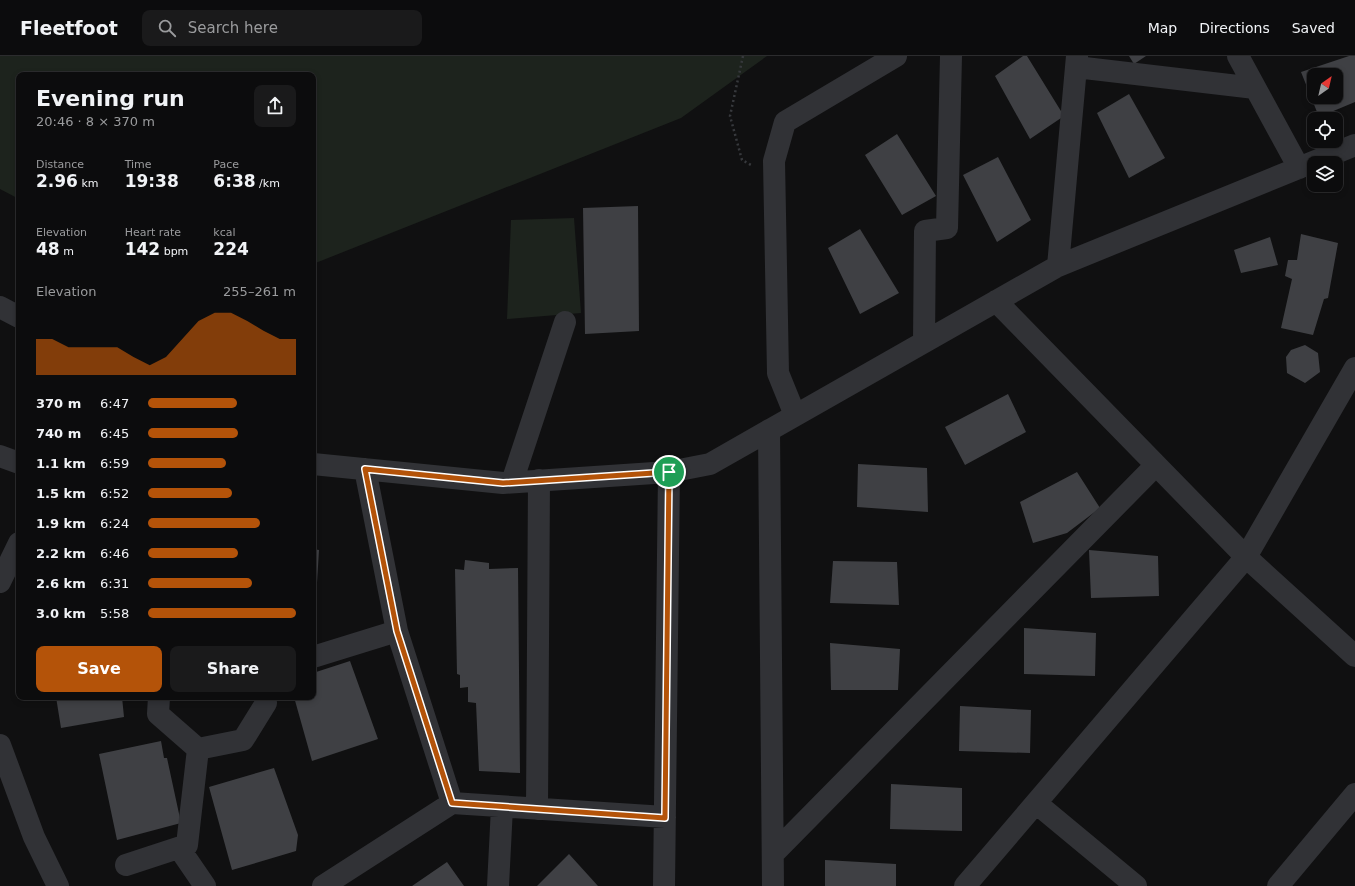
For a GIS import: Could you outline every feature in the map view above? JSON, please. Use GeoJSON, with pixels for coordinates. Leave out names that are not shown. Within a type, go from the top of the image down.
{"type":"FeatureCollection","features":[{"type":"Feature","properties":{"kind":"street"},"geometry":{"type":"LineString","coordinates":[[795,415],[778,373],[774,161],[785,122],[896,56]]}},
{"type":"Feature","properties":{"kind":"street"},"geometry":{"type":"LineString","coordinates":[[924,342],[925,231],[947,228],[951,56]]}},
{"type":"Feature","properties":{"kind":"street"},"geometry":{"type":"LineString","coordinates":[[1238,56],[1299,168]]}},
{"type":"Feature","properties":{"kind":"street"},"geometry":{"type":"LineString","coordinates":[[1058,266],[1077,61],[1256,88]]}},
{"type":"Feature","properties":{"kind":"street"},"geometry":{"type":"LineString","coordinates":[[316,464],[503,483],[669,472],[710,464],[1058,266],[1355,145]]}},
{"type":"Feature","properties":{"kind":"street"},"geometry":{"type":"LineString","coordinates":[[996,301],[1246,557],[1355,656]]}},
{"type":"Feature","properties":{"kind":"street"},"geometry":{"type":"LineString","coordinates":[[0,307],[16,315]]}},
{"type":"Feature","properties":{"kind":"street"},"geometry":{"type":"LineString","coordinates":[[512,482],[565,322]]}},
{"type":"Feature","properties":{"kind":"street"},"geometry":{"type":"LineString","coordinates":[[965,886],[1246,557],[1355,368]]}},
{"type":"Feature","properties":{"kind":"street"},"geometry":{"type":"LineString","coordinates":[[768,430],[773,886]]}},
{"type":"Feature","properties":{"kind":"street"},"geometry":{"type":"LineString","coordinates":[[0,456],[16,462]]}},
{"type":"Feature","properties":{"kind":"street"},"geometry":{"type":"LineString","coordinates":[[773,854],[1156,465]]}},
{"type":"Feature","properties":{"kind":"street"},"geometry":{"type":"LineString","coordinates":[[365,469],[397,631],[452,803]]}},
{"type":"Feature","properties":{"kind":"street"},"geometry":{"type":"LineString","coordinates":[[664,886],[669,472]]}},
{"type":"Feature","properties":{"kind":"street"},"geometry":{"type":"LineString","coordinates":[[537,809],[539,480]]}},
{"type":"Feature","properties":{"kind":"street"},"geometry":{"type":"LineString","coordinates":[[0,582],[16,549]]}},
{"type":"Feature","properties":{"kind":"street"},"geometry":{"type":"LineString","coordinates":[[316,656],[397,631]]}},
{"type":"Feature","properties":{"kind":"street"},"geometry":{"type":"LineString","coordinates":[[159,700],[158,714],[198,749]]}},
{"type":"Feature","properties":{"kind":"street"},"geometry":{"type":"LineString","coordinates":[[198,749],[243,740],[266,703],[266,700]]}},
{"type":"Feature","properties":{"kind":"street"},"geometry":{"type":"LineString","coordinates":[[1,749],[34,837],[58,886]]}},
{"type":"Feature","properties":{"kind":"street"},"geometry":{"type":"LineString","coordinates":[[126,865],[187,845],[198,749]]}},
{"type":"Feature","properties":{"kind":"street"},"geometry":{"type":"LineString","coordinates":[[1278,886],[1355,794]]}},
{"type":"Feature","properties":{"kind":"street"},"geometry":{"type":"LineString","coordinates":[[323,886],[452,803],[665,818]]}},
{"type":"Feature","properties":{"kind":"street"},"geometry":{"type":"LineString","coordinates":[[1036,803],[1136,886]]}},
{"type":"Feature","properties":{"kind":"street"},"geometry":{"type":"LineString","coordinates":[[498,886],[502,807]]}},
{"type":"Feature","properties":{"kind":"street"},"geometry":{"type":"LineString","coordinates":[[179,848],[205,886]]}},
{"type":"Feature","properties":{"kind":"path"},"geometry":{"type":"LineString","coordinates":[[742,56],[730,116],[742,160],[774,179]]}},
{"type":"Feature","properties":{"kind":"shaded area"},"geometry":{"type":"Polygon","coordinates":[[[0,56],[767,56],[681,118],[316,263],[316,72],[16,72],[16,197],[0,189],[0,56]]]}},
{"type":"Feature","properties":{"kind":"shaded area"},"geometry":{"type":"Polygon","coordinates":[[[574,218],[581,313],[507,319],[511,220],[574,218]]]}},
{"type":"Feature","properties":{"kind":"building"},"geometry":{"type":"Polygon","coordinates":[[[1023,56],[1027,56],[1064,116],[1030,139],[995,76],[1023,56]]]}},
{"type":"Feature","properties":{"kind":"building"},"geometry":{"type":"Polygon","coordinates":[[[1129,56],[1146,56],[1134,64],[1129,56]]]}},
{"type":"Feature","properties":{"kind":"building"},"geometry":{"type":"Polygon","coordinates":[[[1349,56],[1355,56],[1355,102],[1331,112],[1317,112],[1314,104],[1343,104],[1343,68],[1313,68],[1349,56]]]}},
{"type":"Feature","properties":{"kind":"building"},"geometry":{"type":"Polygon","coordinates":[[[1307,70],[1307,87],[1301,72],[1307,70]]]}},
{"type":"Feature","properties":{"kind":"building"},"geometry":{"type":"Polygon","coordinates":[[[1129,94],[1165,158],[1129,178],[1097,113],[1129,94]]]}},
{"type":"Feature","properties":{"kind":"building"},"geometry":{"type":"Polygon","coordinates":[[[897,134],[936,196],[902,215],[865,155],[897,134]]]}},
{"type":"Feature","properties":{"kind":"building"},"geometry":{"type":"Polygon","coordinates":[[[998,157],[1031,220],[997,242],[963,175],[998,157]]]}},
{"type":"Feature","properties":{"kind":"building"},"geometry":{"type":"Polygon","coordinates":[[[638,206],[639,331],[585,334],[583,208],[638,206]]]}},
{"type":"Feature","properties":{"kind":"building"},"geometry":{"type":"Polygon","coordinates":[[[860,229],[899,293],[860,314],[828,248],[860,229]]]}},
{"type":"Feature","properties":{"kind":"building"},"geometry":{"type":"Polygon","coordinates":[[[1301,234],[1338,243],[1328,298],[1324,299],[1313,335],[1281,328],[1292,279],[1285,276],[1288,260],[1297,260],[1301,234]]]}},
{"type":"Feature","properties":{"kind":"building"},"geometry":{"type":"Polygon","coordinates":[[[1270,237],[1278,265],[1241,273],[1234,250],[1270,237]]]}},
{"type":"Feature","properties":{"kind":"building"},"geometry":{"type":"Polygon","coordinates":[[[1305,345],[1318,353],[1320,372],[1305,383],[1287,373],[1286,357],[1291,350],[1305,345]]]}},
{"type":"Feature","properties":{"kind":"building"},"geometry":{"type":"Polygon","coordinates":[[[1008,394],[1026,432],[965,465],[945,427],[1008,394]]]}},
{"type":"Feature","properties":{"kind":"building"},"geometry":{"type":"Polygon","coordinates":[[[858,464],[927,468],[928,512],[857,507],[858,464]]]}},
{"type":"Feature","properties":{"kind":"building"},"geometry":{"type":"Polygon","coordinates":[[[1077,472],[1100,508],[1067,533],[1033,543],[1020,502],[1077,472]]]}},
{"type":"Feature","properties":{"kind":"building"},"geometry":{"type":"Polygon","coordinates":[[[316,550],[319,550],[316,599],[316,550]]]}},
{"type":"Feature","properties":{"kind":"building"},"geometry":{"type":"Polygon","coordinates":[[[1089,550],[1158,556],[1159,596],[1091,598],[1089,550]]]}},
{"type":"Feature","properties":{"kind":"building"},"geometry":{"type":"Polygon","coordinates":[[[465,560],[489,563],[489,569],[518,568],[520,773],[479,771],[476,703],[468,702],[468,687],[460,688],[460,675],[457,674],[455,569],[464,570],[465,560]]]}},
{"type":"Feature","properties":{"kind":"building"},"geometry":{"type":"Polygon","coordinates":[[[833,561],[897,562],[899,605],[830,603],[833,561]]]}},
{"type":"Feature","properties":{"kind":"building"},"geometry":{"type":"Polygon","coordinates":[[[1024,628],[1096,633],[1095,676],[1024,674],[1024,628]]]}},
{"type":"Feature","properties":{"kind":"building"},"geometry":{"type":"Polygon","coordinates":[[[830,643],[900,649],[898,690],[831,690],[830,643]]]}},
{"type":"Feature","properties":{"kind":"building"},"geometry":{"type":"Polygon","coordinates":[[[350,661],[378,739],[312,761],[295,700],[316,700],[316,672],[350,661]]]}},
{"type":"Feature","properties":{"kind":"building"},"geometry":{"type":"Polygon","coordinates":[[[56,700],[122,700],[124,717],[61,728],[56,700]]]}},
{"type":"Feature","properties":{"kind":"building"},"geometry":{"type":"Polygon","coordinates":[[[960,706],[1031,710],[1030,753],[959,751],[960,706]]]}},
{"type":"Feature","properties":{"kind":"building"},"geometry":{"type":"Polygon","coordinates":[[[161,741],[164,758],[167,758],[181,823],[117,840],[99,754],[161,741]]]}},
{"type":"Feature","properties":{"kind":"building"},"geometry":{"type":"Polygon","coordinates":[[[274,768],[298,835],[296,851],[232,870],[209,787],[274,768]]]}},
{"type":"Feature","properties":{"kind":"building"},"geometry":{"type":"Polygon","coordinates":[[[891,784],[962,788],[962,831],[890,829],[891,784]]]}},
{"type":"Feature","properties":{"kind":"building"},"geometry":{"type":"Polygon","coordinates":[[[569,854],[598,886],[537,886],[569,854]]]}},
{"type":"Feature","properties":{"kind":"building"},"geometry":{"type":"Polygon","coordinates":[[[825,860],[896,864],[896,886],[825,886],[825,860]]]}},
{"type":"Feature","properties":{"kind":"building"},"geometry":{"type":"Polygon","coordinates":[[[447,862],[464,886],[412,886],[447,862]]]}},
{"type":"Feature","properties":{"kind":"route"},"geometry":{"type":"LineString","coordinates":[[365,469],[503,483],[669,472],[665,818],[452,803],[397,631],[365,469]]}}]}
